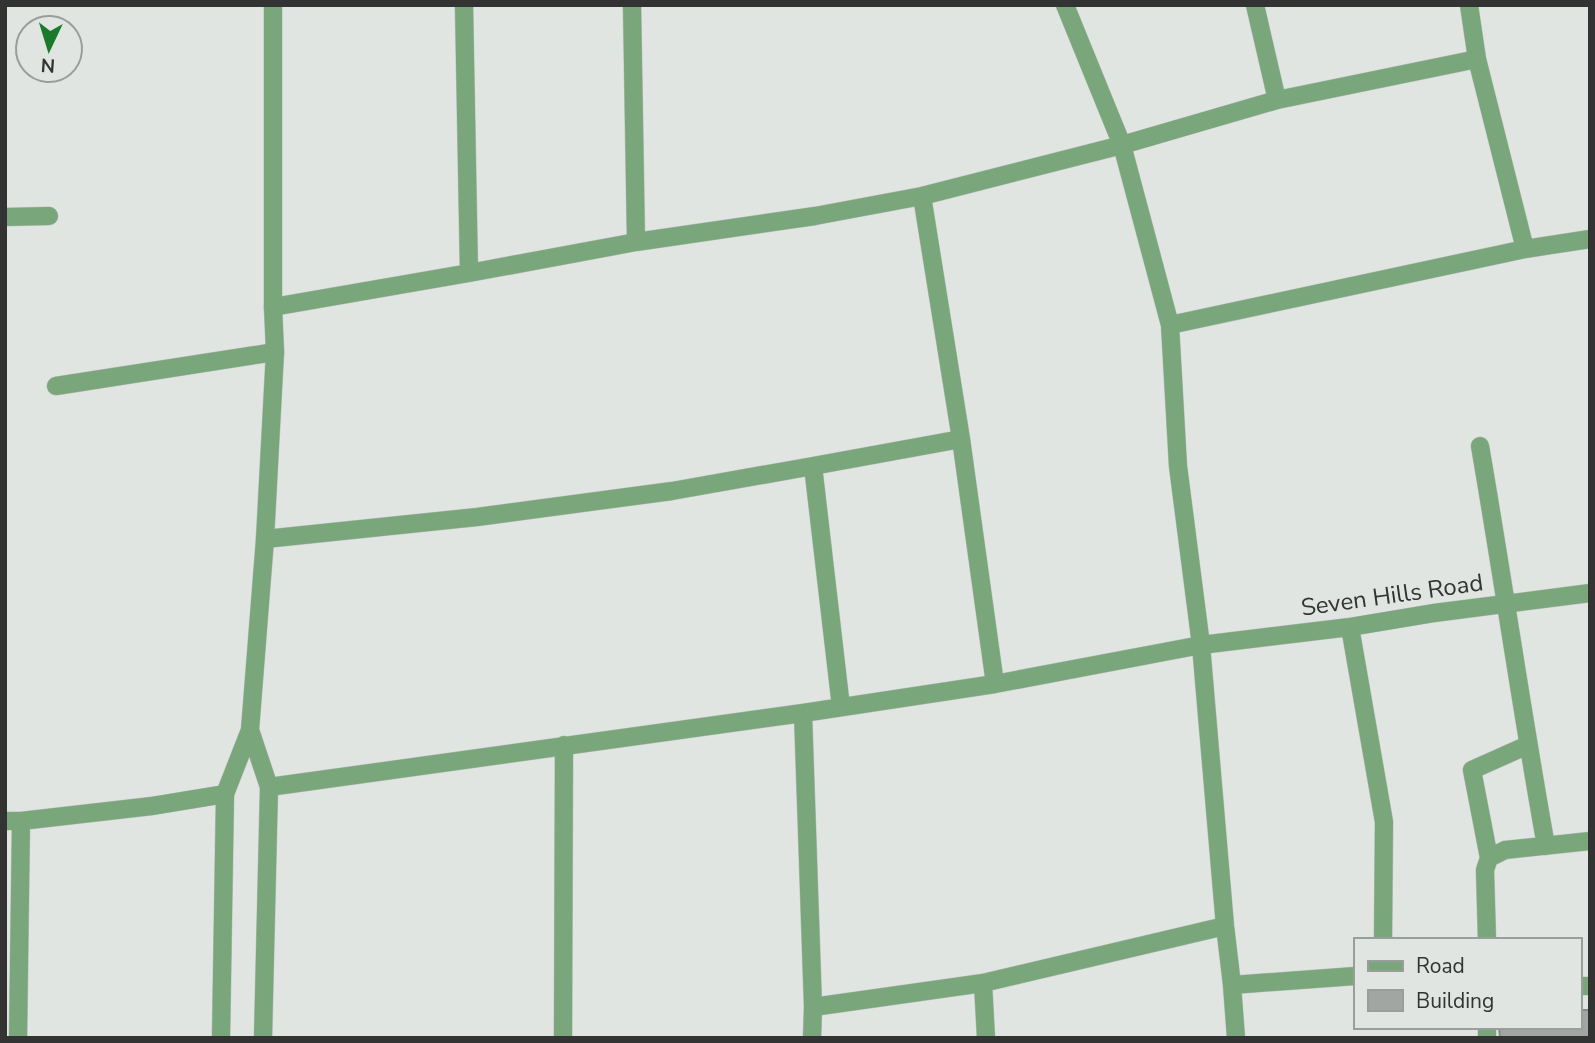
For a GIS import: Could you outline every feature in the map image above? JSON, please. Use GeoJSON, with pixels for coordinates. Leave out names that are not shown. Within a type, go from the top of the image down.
{"type":"FeatureCollection","features":[{"type":"Feature","properties":{"kind":"street"},"geometry":{"type":"LineString","coordinates":[[221,1038],[225,794],[250,730],[265,538],[275,352],[273,5]]}},
{"type":"Feature","properties":{"kind":"street"},"geometry":{"type":"LineString","coordinates":[[464,5],[469,273]]}},
{"type":"Feature","properties":{"kind":"street"},"geometry":{"type":"LineString","coordinates":[[632,5],[636,242]]}},
{"type":"Feature","properties":{"kind":"street"},"geometry":{"type":"LineString","coordinates":[[1065,5],[1122,145],[1170,325],[1178,466],[1201,645],[1236,1038]]}},
{"type":"Feature","properties":{"kind":"street"},"geometry":{"type":"LineString","coordinates":[[1255,5],[1277,100]]}},
{"type":"Feature","properties":{"kind":"street"},"geometry":{"type":"LineString","coordinates":[[1469,5],[1477,59],[1525,249]]}},
{"type":"Feature","properties":{"kind":"street"},"geometry":{"type":"LineString","coordinates":[[273,307],[636,242],[815,216],[922,196],[1122,145],[1277,100],[1477,59]]}},
{"type":"Feature","properties":{"kind":"street"},"geometry":{"type":"LineString","coordinates":[[922,196],[961,439],[995,684]]}},
{"type":"Feature","properties":{"kind":"street"},"geometry":{"type":"LineString","coordinates":[[5,218],[49,216]]}},
{"type":"Feature","properties":{"kind":"street"},"geometry":{"type":"LineString","coordinates":[[1170,325],[1525,249],[1590,239]]}},
{"type":"Feature","properties":{"kind":"street"},"geometry":{"type":"LineString","coordinates":[[56,386],[275,352]]}},
{"type":"Feature","properties":{"kind":"street"},"geometry":{"type":"LineString","coordinates":[[265,538],[477,517],[672,491],[961,439]]}},
{"type":"Feature","properties":{"kind":"street"},"geometry":{"type":"LineString","coordinates":[[1480,446],[1546,846]]}},
{"type":"Feature","properties":{"kind":"street"},"geometry":{"type":"LineString","coordinates":[[813,466],[841,707]]}},
{"type":"Feature","properties":{"kind":"street","name":"Seven Hills Road"},"geometry":{"type":"LineString","coordinates":[[269,787],[995,684],[1201,645],[1590,593]]}},
{"type":"Feature","properties":{"kind":"street"},"geometry":{"type":"LineString","coordinates":[[1350,627],[1384,822],[1383,938]]}},
{"type":"Feature","properties":{"kind":"street"},"geometry":{"type":"LineString","coordinates":[[803,713],[812,1038]]}},
{"type":"Feature","properties":{"kind":"street"},"geometry":{"type":"LineString","coordinates":[[250,730],[269,787],[263,1038]]}},
{"type":"Feature","properties":{"kind":"street"},"geometry":{"type":"LineString","coordinates":[[563,1038],[564,746]]}},
{"type":"Feature","properties":{"kind":"street"},"geometry":{"type":"LineString","coordinates":[[1487,938],[1485,870],[1489,858],[1472,770],[1528,746]]}},
{"type":"Feature","properties":{"kind":"street"},"geometry":{"type":"LineString","coordinates":[[18,1038],[13,821],[152,806],[225,794]]}},
{"type":"Feature","properties":{"kind":"street"},"geometry":{"type":"LineString","coordinates":[[1489,858],[1504,850],[1590,841]]}},
{"type":"Feature","properties":{"kind":"street"},"geometry":{"type":"LineString","coordinates":[[813,1007],[983,983],[1225,926]]}},
{"type":"Feature","properties":{"kind":"street"},"geometry":{"type":"LineString","coordinates":[[1232,985],[1354,976]]}},
{"type":"Feature","properties":{"kind":"street"},"geometry":{"type":"LineString","coordinates":[[983,983],[986,1038]]}},
{"type":"Feature","properties":{"kind":"building"},"geometry":{"type":"Polygon","coordinates":[[[1581,1010],[1590,1010],[1590,1038],[1500,1038],[1499,1029],[1581,1029],[1581,1010]]]}}]}
